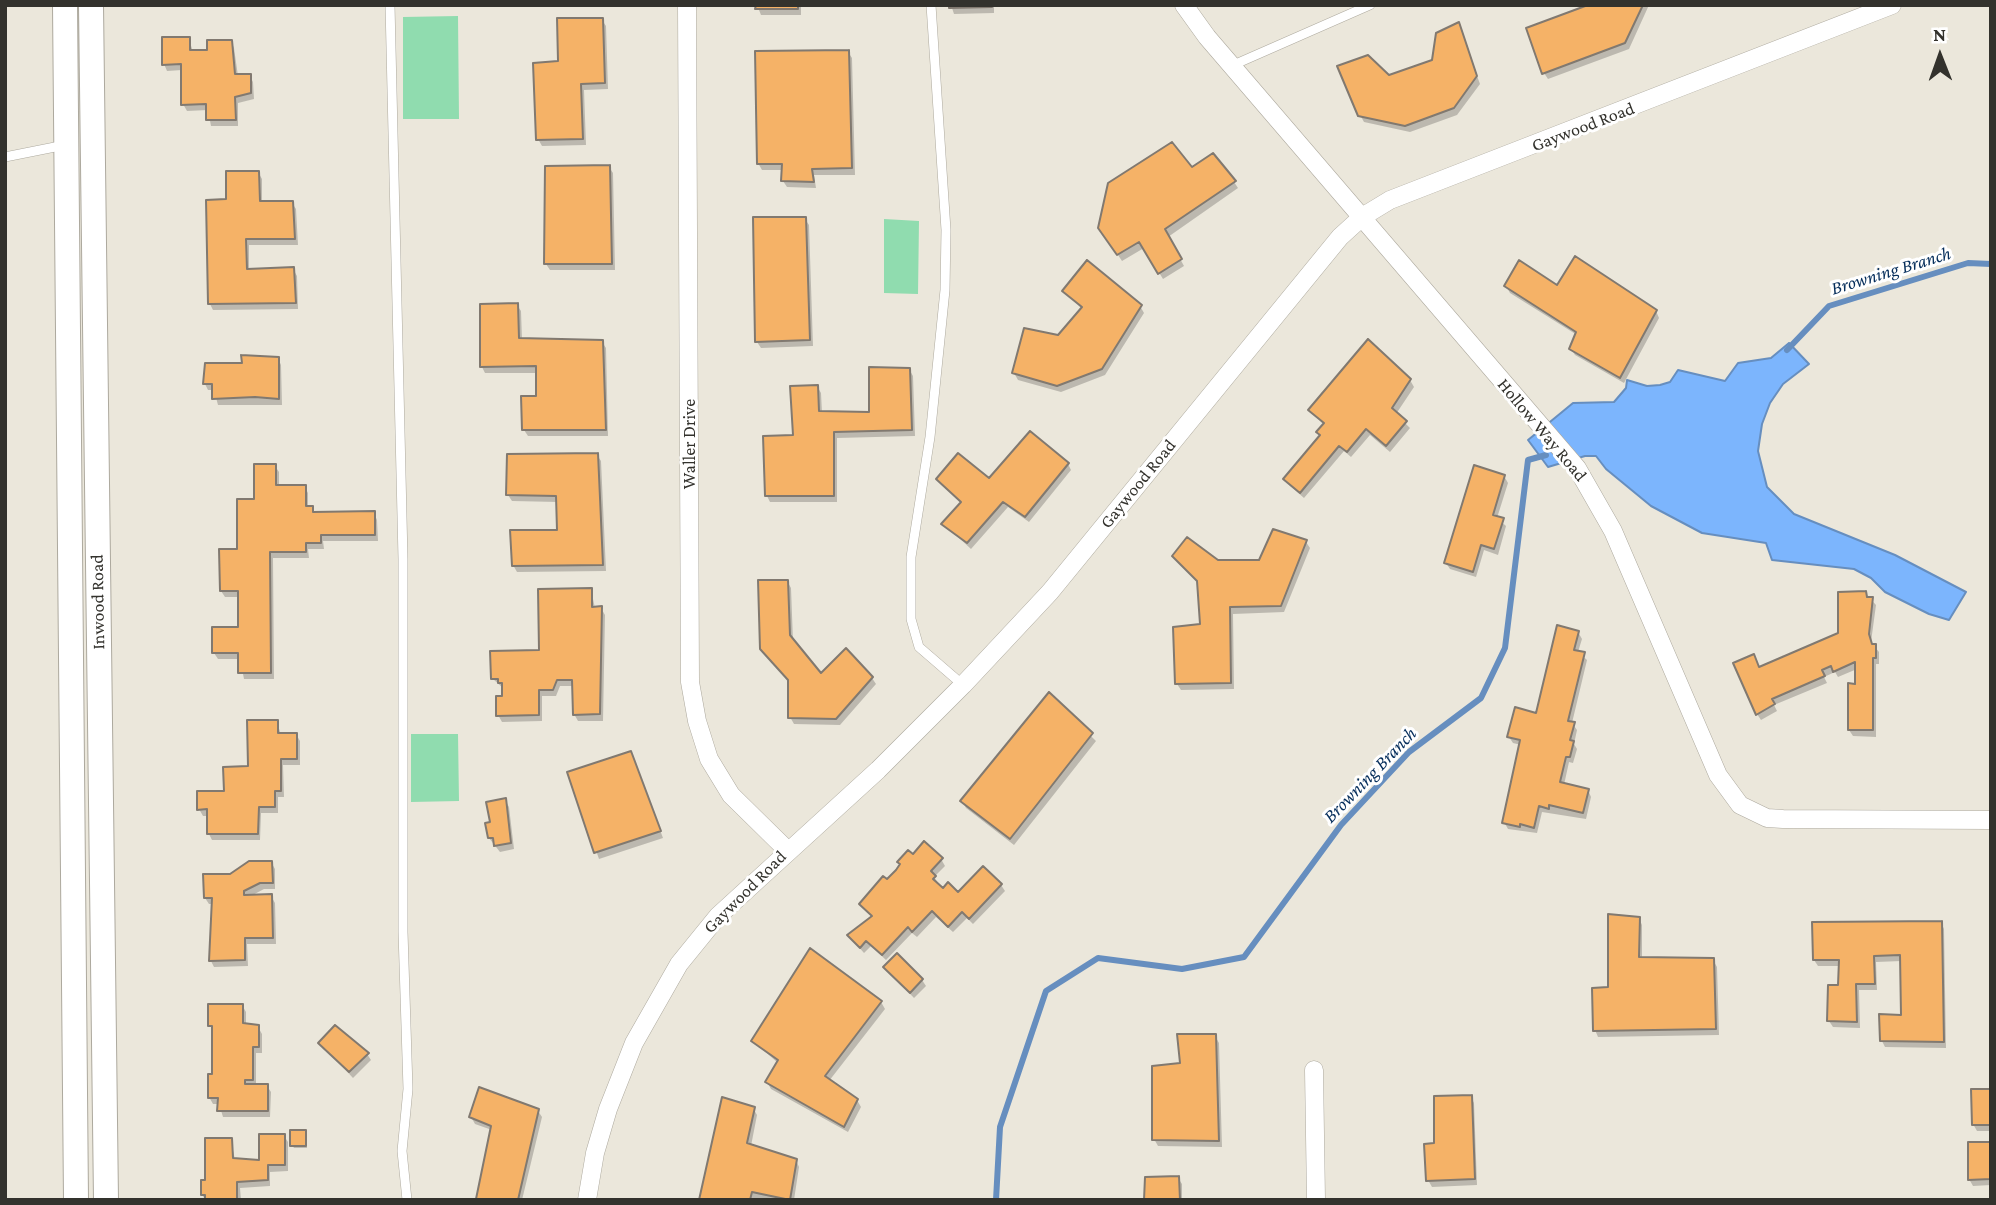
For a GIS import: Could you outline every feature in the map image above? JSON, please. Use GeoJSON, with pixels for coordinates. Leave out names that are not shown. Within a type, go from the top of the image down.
{"type":"FeatureCollection","features":[{"type":"Feature","properties":{"kind":"main road","name":"Inwood Road"},"geometry":{"type":"LineString","coordinates":[[65,5],[76,1200]]}},
{"type":"Feature","properties":{"kind":"main road","name":"Inwood Road"},"geometry":{"type":"LineString","coordinates":[[90,5],[106,1200]]}},
{"type":"Feature","properties":{"kind":"main road"},"geometry":{"type":"LineString","coordinates":[[66,145],[91,144]]}},
{"type":"Feature","properties":{"kind":"main road"},"geometry":{"type":"LineString","coordinates":[[70,574],[98,573]]}},
{"type":"Feature","properties":{"kind":"main road"},"geometry":{"type":"LineString","coordinates":[[74,997],[104,999]]}},
{"type":"Feature","properties":{"kind":"street","name":"Waller Drive"},"geometry":{"type":"LineString","coordinates":[[687,5],[690,682],[697,721],[709,759],[731,795],[787,850]]}},
{"type":"Feature","properties":{"kind":"street","name":"Hollow Way Road"},"geometry":{"type":"LineString","coordinates":[[1184,5],[1231,66],[1577,468],[1613,531],[1718,775],[1740,805],[1767,818],[1783,819],[1991,820]]}},
{"type":"Feature","properties":{"kind":"street","name":"Gaywood Road"},"geometry":{"type":"LineString","coordinates":[[587,1200],[595,1153],[608,1109],[634,1043],[680,964],[718,916],[878,769],[963,685],[1050,592],[1340,237],[1362,217],[1390,200],[1892,5]]}},
{"type":"Feature","properties":{"kind":"street"},"geometry":{"type":"LineString","coordinates":[[1314,1070],[1316,1200]]}},
{"type":"Feature","properties":{"kind":"lane"},"geometry":{"type":"LineString","coordinates":[[390,5],[403,559],[403,932],[408,1089],[402,1151],[407,1200]]}},
{"type":"Feature","properties":{"kind":"lane"},"geometry":{"type":"LineString","coordinates":[[931,5],[946,230],[945,290],[930,437],[911,557],[911,618],[919,647],[963,685]]}},
{"type":"Feature","properties":{"kind":"lane"},"geometry":{"type":"LineString","coordinates":[[1231,66],[1370,5]]}},
{"type":"Feature","properties":{"kind":"lane"},"geometry":{"type":"LineString","coordinates":[[5,157],[66,145]]}},
{"type":"Feature","properties":{"kind":"green space"},"geometry":{"type":"Polygon","coordinates":[[[458,16],[459,119],[403,119],[403,17],[458,16]]]}},
{"type":"Feature","properties":{"kind":"green space"},"geometry":{"type":"Polygon","coordinates":[[[884,219],[919,221],[918,294],[884,293],[884,219]]]}},
{"type":"Feature","properties":{"kind":"green space"},"geometry":{"type":"Polygon","coordinates":[[[411,734],[458,734],[459,801],[411,802],[411,734]]]}},
{"type":"Feature","properties":{"kind":"water"},"geometry":{"type":"Polygon","coordinates":[[[1789,343],[1809,364],[1783,384],[1770,403],[1762,424],[1758,451],[1767,487],[1794,514],[1895,555],[1966,592],[1949,620],[1929,614],[1885,592],[1871,578],[1854,569],[1772,560],[1766,543],[1702,533],[1651,506],[1606,469],[1596,456],[1585,456],[1548,467],[1528,440],[1573,403],[1614,402],[1626,388],[1627,380],[1647,386],[1660,385],[1670,382],[1678,370],[1725,381],[1738,363],[1771,358],[1789,343]]]}},
{"type":"Feature","properties":{"kind":"building"},"geometry":{"type":"Polygon","coordinates":[[[756,5],[798,5],[798,9],[755,9],[756,5]]]}},
{"type":"Feature","properties":{"kind":"building"},"geometry":{"type":"Polygon","coordinates":[[[949,5],[992,5],[992,7],[949,8],[949,5]]]}},
{"type":"Feature","properties":{"kind":"building"},"geometry":{"type":"Polygon","coordinates":[[[1588,5],[1643,5],[1625,43],[1542,74],[1526,28],[1588,5]]]}},
{"type":"Feature","properties":{"kind":"building"},"geometry":{"type":"Polygon","coordinates":[[[557,18],[603,18],[605,83],[581,84],[583,139],[536,140],[533,63],[558,61],[557,18]]]}},
{"type":"Feature","properties":{"kind":"building"},"geometry":{"type":"Polygon","coordinates":[[[1459,22],[1477,76],[1454,108],[1405,126],[1358,116],[1337,66],[1368,55],[1389,75],[1432,60],[1436,33],[1459,22]]]}},
{"type":"Feature","properties":{"kind":"building"},"geometry":{"type":"Polygon","coordinates":[[[162,37],[190,37],[190,50],[207,50],[207,40],[232,40],[235,74],[251,74],[251,93],[235,97],[236,120],[206,120],[206,104],[181,105],[181,64],[162,65],[162,37]]]}},
{"type":"Feature","properties":{"kind":"building"},"geometry":{"type":"Polygon","coordinates":[[[849,50],[852,168],[812,169],[814,182],[781,181],[782,164],[757,164],[755,51],[849,50]]]}},
{"type":"Feature","properties":{"kind":"building"},"geometry":{"type":"Polygon","coordinates":[[[1172,142],[1192,167],[1213,153],[1236,181],[1165,229],[1182,259],[1158,274],[1139,242],[1117,255],[1098,228],[1108,183],[1172,142]]]}},
{"type":"Feature","properties":{"kind":"building"},"geometry":{"type":"Polygon","coordinates":[[[610,165],[612,264],[544,264],[545,166],[610,165]]]}},
{"type":"Feature","properties":{"kind":"building"},"geometry":{"type":"Polygon","coordinates":[[[226,171],[259,171],[260,201],[293,201],[295,239],[246,239],[247,269],[294,267],[296,303],[208,304],[206,200],[226,199],[226,171]]]}},
{"type":"Feature","properties":{"kind":"building"},"geometry":{"type":"Polygon","coordinates":[[[753,217],[806,217],[810,340],[755,342],[753,217]]]}},
{"type":"Feature","properties":{"kind":"building"},"geometry":{"type":"Polygon","coordinates":[[[1575,256],[1657,310],[1620,378],[1569,349],[1576,332],[1504,286],[1519,260],[1557,285],[1575,256]]]}},
{"type":"Feature","properties":{"kind":"building"},"geometry":{"type":"Polygon","coordinates":[[[1087,260],[1142,305],[1102,369],[1057,386],[1012,373],[1024,328],[1058,335],[1082,307],[1062,291],[1087,260]]]}},
{"type":"Feature","properties":{"kind":"building"},"geometry":{"type":"Polygon","coordinates":[[[518,303],[519,338],[603,340],[606,430],[522,430],[521,396],[536,396],[536,366],[480,367],[480,304],[518,303]]]}},
{"type":"Feature","properties":{"kind":"building"},"geometry":{"type":"Polygon","coordinates":[[[1368,339],[1411,379],[1392,408],[1407,421],[1386,446],[1366,429],[1347,452],[1339,446],[1300,493],[1283,479],[1320,435],[1316,432],[1324,423],[1308,410],[1368,339]]]}},
{"type":"Feature","properties":{"kind":"building"},"geometry":{"type":"Polygon","coordinates":[[[241,355],[279,357],[279,399],[212,399],[212,384],[203,384],[205,363],[242,363],[241,355]]]}},
{"type":"Feature","properties":{"kind":"building"},"geometry":{"type":"Polygon","coordinates":[[[869,367],[910,368],[912,430],[834,432],[834,496],[765,496],[763,436],[793,435],[790,386],[818,385],[819,411],[869,412],[869,367]]]}},
{"type":"Feature","properties":{"kind":"building"},"geometry":{"type":"Polygon","coordinates":[[[1030,431],[1069,463],[1025,517],[1003,502],[967,543],[941,524],[961,502],[936,479],[958,453],[989,478],[1030,431]]]}},
{"type":"Feature","properties":{"kind":"building"},"geometry":{"type":"Polygon","coordinates":[[[598,453],[603,565],[512,566],[510,530],[557,530],[556,496],[506,495],[507,454],[598,453]]]}},
{"type":"Feature","properties":{"kind":"building"},"geometry":{"type":"Polygon","coordinates":[[[254,464],[276,464],[276,485],[306,485],[306,506],[313,506],[313,512],[375,511],[375,535],[321,535],[321,543],[306,543],[306,552],[270,552],[271,673],[238,673],[238,653],[212,653],[212,627],[238,627],[238,591],[220,591],[219,549],[237,549],[237,499],[254,499],[254,464]]]}},
{"type":"Feature","properties":{"kind":"building"},"geometry":{"type":"Polygon","coordinates":[[[1474,465],[1505,475],[1493,515],[1504,518],[1494,549],[1481,545],[1473,572],[1444,563],[1474,465]]]}},
{"type":"Feature","properties":{"kind":"building"},"geometry":{"type":"Polygon","coordinates":[[[1273,529],[1307,540],[1281,606],[1230,607],[1231,683],[1175,684],[1173,627],[1200,624],[1197,581],[1172,556],[1187,537],[1218,560],[1259,560],[1273,529]]]}},
{"type":"Feature","properties":{"kind":"building"},"geometry":{"type":"Polygon","coordinates":[[[758,580],[788,580],[790,635],[821,673],[846,648],[873,677],[836,719],[788,718],[788,680],[760,649],[758,580]]]}},
{"type":"Feature","properties":{"kind":"building"},"geometry":{"type":"Polygon","coordinates":[[[592,588],[592,607],[602,606],[600,714],[573,715],[572,680],[557,680],[553,690],[539,690],[539,715],[496,716],[496,696],[502,696],[502,683],[498,683],[498,679],[491,679],[490,651],[539,650],[538,589],[592,588]]]}},
{"type":"Feature","properties":{"kind":"building"},"geometry":{"type":"Polygon","coordinates":[[[1866,591],[1867,597],[1873,597],[1869,634],[1872,644],[1876,644],[1876,658],[1873,658],[1873,730],[1848,730],[1848,683],[1855,684],[1855,662],[1833,672],[1831,666],[1822,670],[1825,676],[1772,699],[1775,704],[1756,715],[1733,663],[1754,654],[1759,667],[1838,633],[1838,592],[1866,591]]]}},
{"type":"Feature","properties":{"kind":"building"},"geometry":{"type":"Polygon","coordinates":[[[1557,625],[1579,631],[1574,650],[1585,652],[1568,721],[1575,722],[1570,740],[1574,741],[1570,757],[1566,757],[1560,782],[1589,789],[1583,813],[1549,805],[1549,809],[1539,806],[1534,828],[1502,823],[1520,740],[1507,737],[1515,707],[1536,713],[1557,625]]]}},
{"type":"Feature","properties":{"kind":"building"},"geometry":{"type":"Polygon","coordinates":[[[1049,692],[1093,733],[1010,839],[960,801],[1049,692]]]}},
{"type":"Feature","properties":{"kind":"building"},"geometry":{"type":"Polygon","coordinates":[[[247,720],[278,720],[278,733],[297,733],[297,759],[281,759],[281,791],[275,791],[275,807],[259,807],[258,834],[207,834],[207,809],[197,810],[197,791],[224,791],[223,767],[248,766],[247,720]]]}},
{"type":"Feature","properties":{"kind":"building"},"geometry":{"type":"Polygon","coordinates":[[[631,751],[661,831],[594,853],[567,772],[631,751]]]}},
{"type":"Feature","properties":{"kind":"building"},"geometry":{"type":"Polygon","coordinates":[[[506,798],[511,843],[494,846],[493,838],[488,838],[485,823],[490,822],[486,802],[506,798]]]}},
{"type":"Feature","properties":{"kind":"building"},"geometry":{"type":"Polygon","coordinates":[[[924,841],[943,858],[931,871],[936,876],[933,879],[943,888],[948,882],[958,892],[983,866],[1002,884],[969,919],[962,912],[948,927],[932,911],[912,932],[908,927],[882,955],[866,941],[860,948],[847,935],[872,916],[859,904],[883,876],[887,879],[896,870],[900,864],[897,862],[908,850],[913,854],[924,841]]]}},
{"type":"Feature","properties":{"kind":"building"},"geometry":{"type":"Polygon","coordinates":[[[249,861],[272,861],[273,883],[260,883],[244,891],[244,895],[272,894],[273,938],[245,938],[245,960],[209,961],[212,898],[204,898],[203,874],[230,874],[249,861]]]}},
{"type":"Feature","properties":{"kind":"building"},"geometry":{"type":"Polygon","coordinates":[[[1608,914],[1640,917],[1639,957],[1714,958],[1716,1029],[1593,1031],[1592,988],[1608,987],[1608,914]]]}},
{"type":"Feature","properties":{"kind":"building"},"geometry":{"type":"Polygon","coordinates":[[[1942,921],[1944,1042],[1880,1041],[1879,1014],[1901,1015],[1900,955],[1874,956],[1875,984],[1856,984],[1857,1022],[1827,1021],[1828,985],[1838,985],[1839,960],[1813,960],[1812,922],[1942,921]]]}},
{"type":"Feature","properties":{"kind":"building"},"geometry":{"type":"Polygon","coordinates":[[[810,948],[882,1001],[825,1076],[858,1099],[844,1127],[765,1082],[778,1060],[751,1041],[810,948]]]}},
{"type":"Feature","properties":{"kind":"building"},"geometry":{"type":"Polygon","coordinates":[[[897,953],[923,979],[910,993],[883,967],[897,953]]]}},
{"type":"Feature","properties":{"kind":"building"},"geometry":{"type":"Polygon","coordinates":[[[208,1004],[243,1004],[243,1023],[259,1025],[259,1047],[253,1047],[253,1080],[245,1080],[245,1084],[268,1084],[268,1111],[217,1111],[218,1098],[208,1098],[208,1074],[212,1074],[212,1026],[208,1026],[208,1004]]]}},
{"type":"Feature","properties":{"kind":"building"},"geometry":{"type":"Polygon","coordinates":[[[335,1025],[369,1053],[349,1072],[318,1043],[335,1025]]]}},
{"type":"Feature","properties":{"kind":"building"},"geometry":{"type":"Polygon","coordinates":[[[1177,1034],[1216,1034],[1219,1141],[1152,1140],[1152,1066],[1180,1063],[1177,1034]]]}},
{"type":"Feature","properties":{"kind":"building"},"geometry":{"type":"Polygon","coordinates":[[[479,1087],[539,1109],[518,1200],[476,1199],[491,1126],[469,1117],[479,1087]]]}},
{"type":"Feature","properties":{"kind":"building"},"geometry":{"type":"Polygon","coordinates":[[[1971,1089],[1991,1089],[1991,1125],[1972,1125],[1971,1089]]]}},
{"type":"Feature","properties":{"kind":"building"},"geometry":{"type":"Polygon","coordinates":[[[1472,1095],[1475,1179],[1426,1181],[1424,1144],[1434,1143],[1434,1096],[1472,1095]]]}},
{"type":"Feature","properties":{"kind":"building"},"geometry":{"type":"Polygon","coordinates":[[[722,1097],[755,1107],[747,1143],[797,1159],[790,1200],[752,1192],[750,1200],[699,1200],[722,1097]]]}},
{"type":"Feature","properties":{"kind":"building"},"geometry":{"type":"Polygon","coordinates":[[[290,1130],[306,1130],[306,1146],[290,1146],[290,1130]]]}},
{"type":"Feature","properties":{"kind":"building"},"geometry":{"type":"Polygon","coordinates":[[[259,1134],[285,1134],[285,1165],[268,1165],[268,1180],[237,1182],[237,1200],[205,1200],[205,1195],[201,1195],[201,1180],[205,1180],[205,1138],[232,1138],[233,1158],[259,1160],[259,1134]]]}},
{"type":"Feature","properties":{"kind":"building"},"geometry":{"type":"Polygon","coordinates":[[[1968,1142],[1991,1142],[1991,1179],[1968,1180],[1968,1142]]]}},
{"type":"Feature","properties":{"kind":"building"},"geometry":{"type":"Polygon","coordinates":[[[1179,1176],[1180,1200],[1144,1200],[1145,1177],[1179,1176]]]}},
{"type":"Feature","properties":{"kind":"waterway","name":"Browning Branch"},"geometry":{"type":"LineString","coordinates":[[1787,350],[1829,306],[1968,263],[1991,264]]}},
{"type":"Feature","properties":{"kind":"waterway","name":"Browning Branch"},"geometry":{"type":"LineString","coordinates":[[996,1200],[1000,1127],[1046,991],[1098,958],[1182,969],[1244,957],[1341,825],[1409,752],[1481,698],[1505,648],[1528,460],[1546,455]]}}]}
